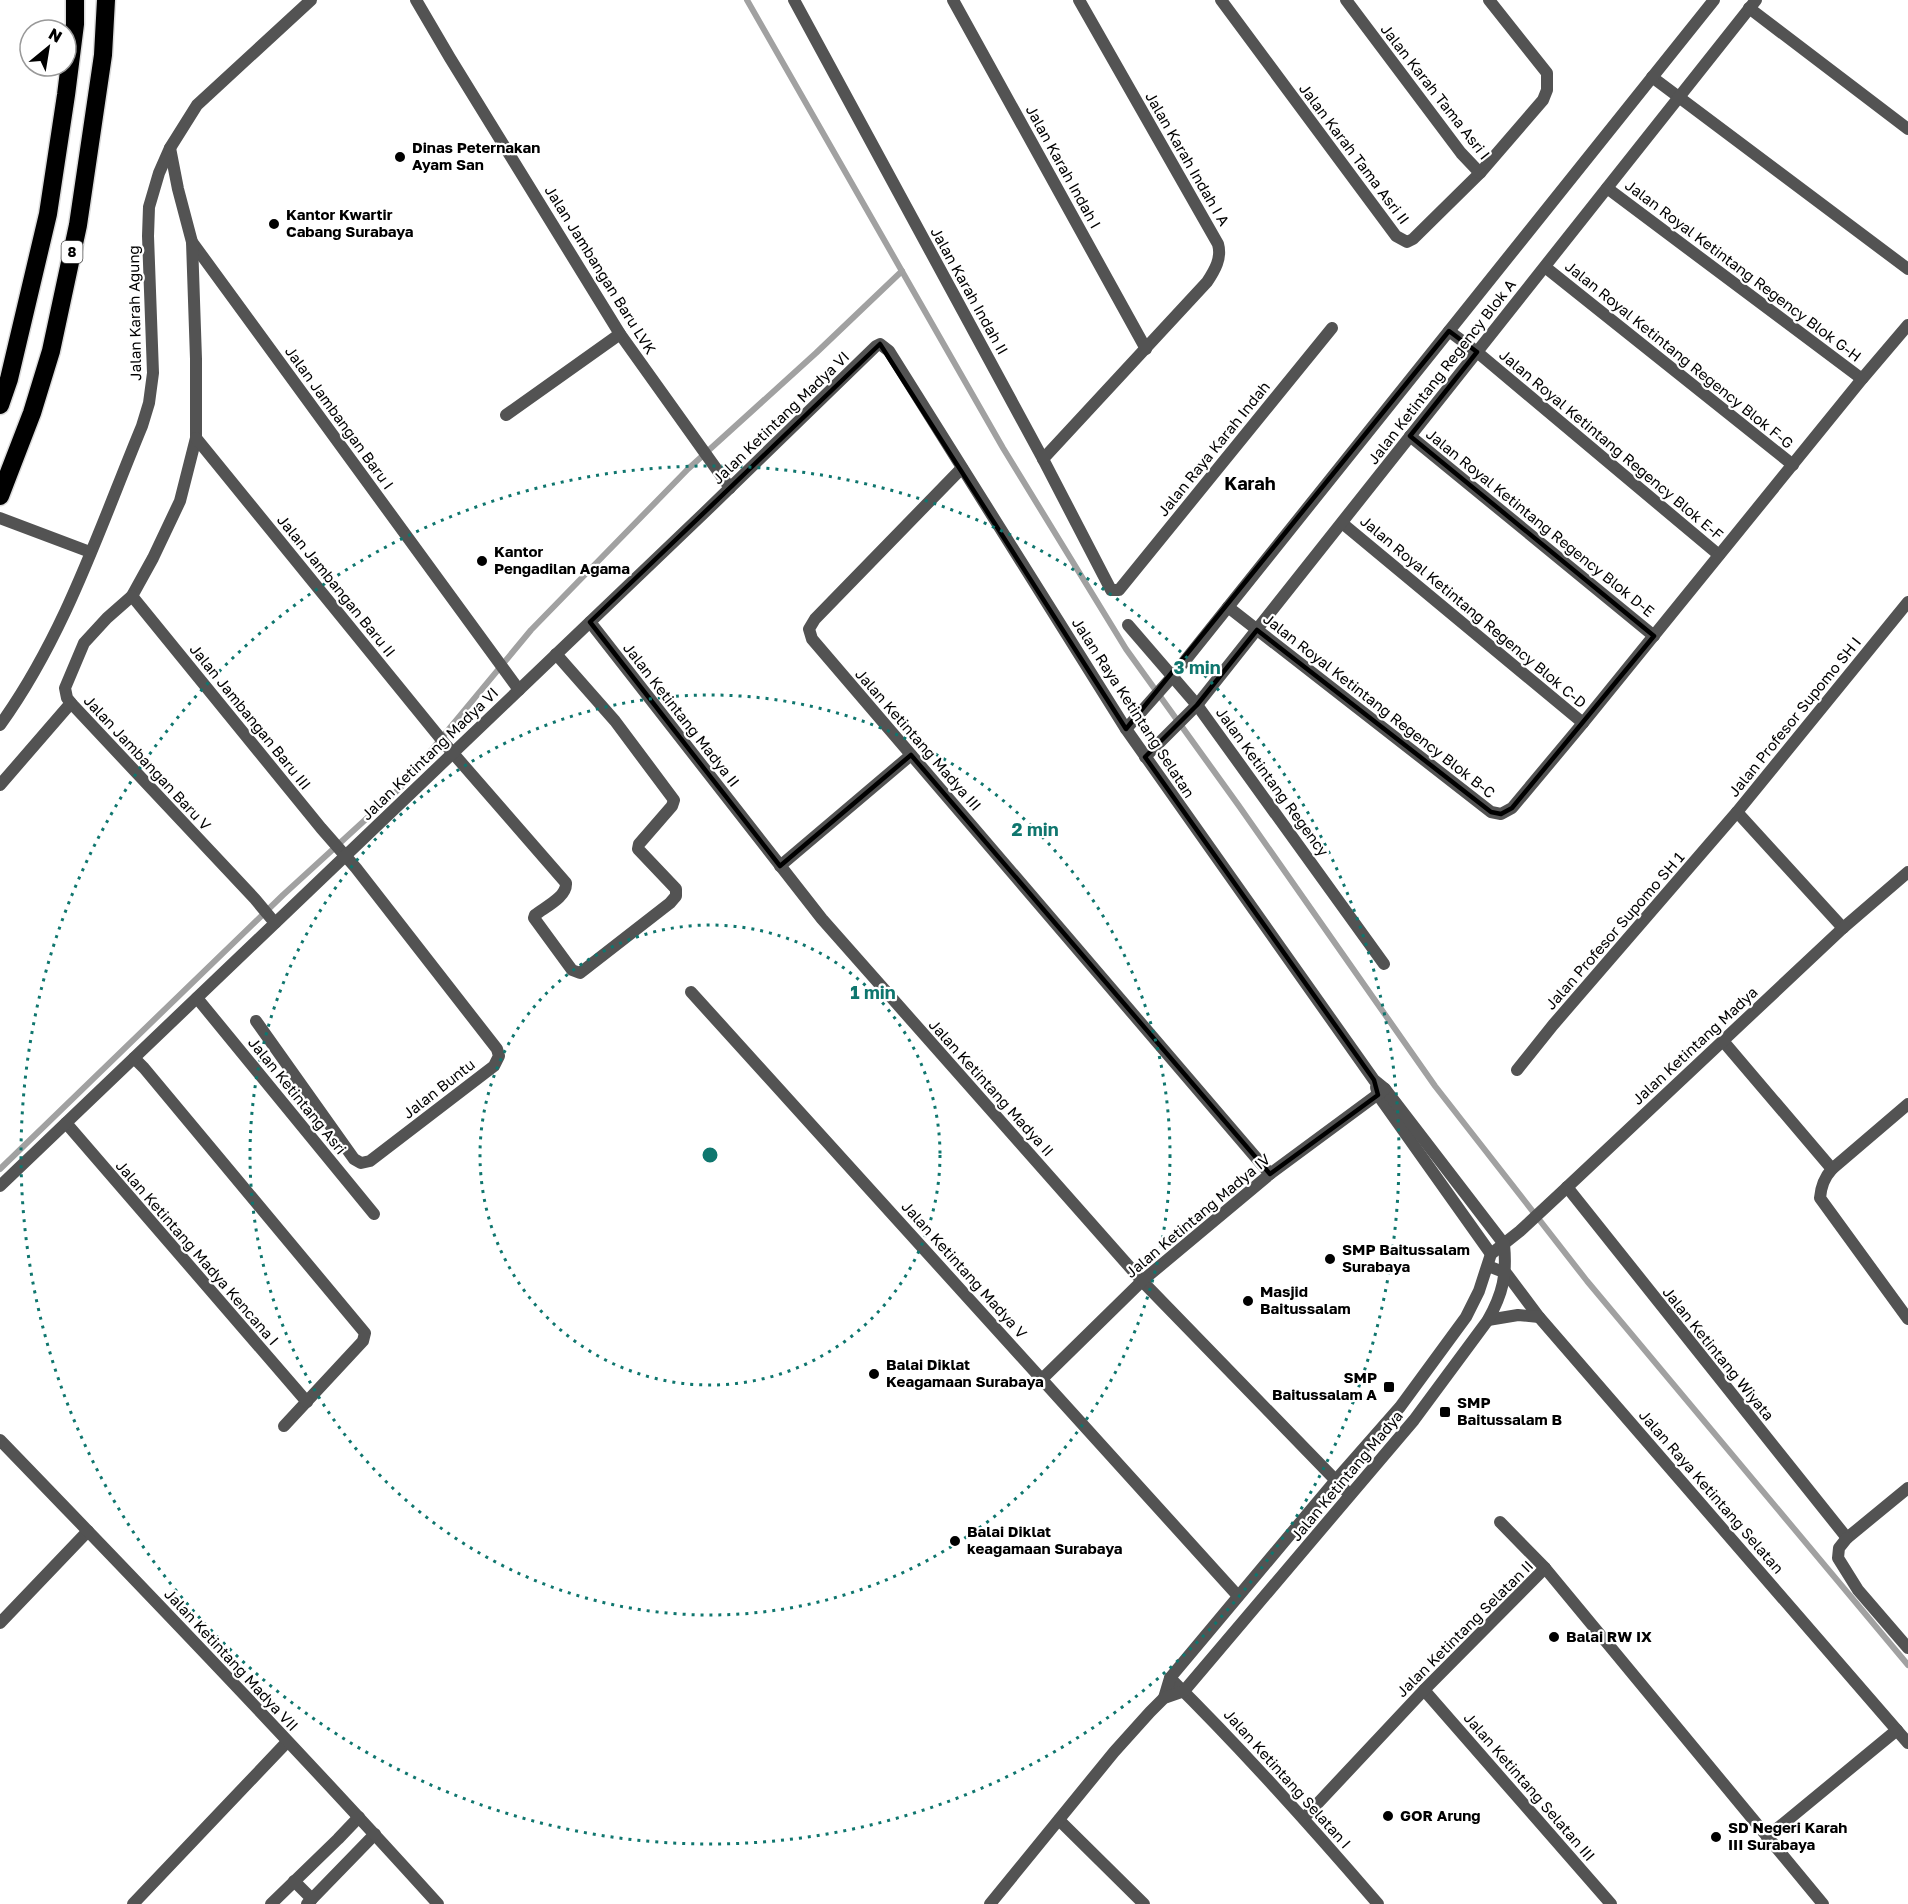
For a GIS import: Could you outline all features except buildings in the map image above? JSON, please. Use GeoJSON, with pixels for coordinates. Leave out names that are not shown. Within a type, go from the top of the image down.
{"type":"FeatureCollection","features":[{"type":"Feature","properties":{"kind":"highway","name":"8"},"geometry":{"type":"LineString","coordinates":[[0,405],[9,379],[48,214],[75,24],[75,0]]}},
{"type":"Feature","properties":{"kind":"highway","name":"8"},"geometry":{"type":"LineString","coordinates":[[0,496],[32,413],[51,351],[78,225],[103,55],[106,0]]}},
{"type":"Feature","properties":{"kind":"street","name":"Jalan Karah Agung"},"geometry":{"type":"LineString","coordinates":[[0,725],[48,648],[67,608],[142,426],[149,403],[153,373],[149,207],[154,187],[170,148],[190,114],[206,95],[311,0]]}},
{"type":"Feature","properties":{"kind":"street","name":"Jalan Jambangan Baru LVK"},"geometry":{"type":"LineString","coordinates":[[416,0],[620,334],[730,488]]}},
{"type":"Feature","properties":{"kind":"street","name":"Jalan Karah Indah II"},"geometry":{"type":"LineString","coordinates":[[794,0],[1043,459],[1109,588],[1114,591],[1119,590]]}},
{"type":"Feature","properties":{"kind":"street","name":"Jalan Karah Indah I"},"geometry":{"type":"LineString","coordinates":[[953,0],[1146,349]]}},
{"type":"Feature","properties":{"kind":"street","name":"Jalan Karah Indah I A"},"geometry":{"type":"LineString","coordinates":[[1043,459],[1207,282],[1217,265],[1220,250],[1079,0]]}},
{"type":"Feature","properties":{"kind":"street","name":"Jalan Karah Tama Asri II"},"geometry":{"type":"LineString","coordinates":[[1221,0],[1398,238],[1407,242],[1413,239],[1480,173],[1543,100],[1547,90],[1547,73],[1489,0]]}},
{"type":"Feature","properties":{"kind":"street","name":"Jalan Karah Tama Asri I"},"geometry":{"type":"LineString","coordinates":[[1346,0],[1461,153],[1480,173]]}},
{"type":"Feature","properties":{"kind":"street","name":"Jalan Ketintang Regency Blok A"},"geometry":{"type":"LineString","coordinates":[[1125,729],[1168,681],[1228,607],[1714,0]]}},
{"type":"Feature","properties":{"kind":"street"},"geometry":{"type":"LineString","coordinates":[[1752,4],[1908,129]]}},
{"type":"Feature","properties":{"kind":"street","name":"Jalan Ketintang Regency Blok A"},"geometry":{"type":"LineString","coordinates":[[1145,757],[1194,709],[1752,4]]}},
{"type":"Feature","properties":{"kind":"street"},"geometry":{"type":"LineString","coordinates":[[1652,77],[1908,269]]}},
{"type":"Feature","properties":{"kind":"street","name":"Jalan Jambangan Baru I"},"geometry":{"type":"LineString","coordinates":[[170,148],[192,242],[519,690]]}},
{"type":"Feature","properties":{"kind":"street","name":"Jalan Royal Ketintang Regency Blok G-H"},"geometry":{"type":"LineString","coordinates":[[1607,188],[1862,379],[1908,325]]}},
{"type":"Feature","properties":{"kind":"street"},"geometry":{"type":"LineString","coordinates":[[71,703],[66,698],[65,688],[84,643],[132,596],[180,501],[196,438],[192,242]]}},
{"type":"Feature","properties":{"kind":"street","name":"Jalan Royal Ketintang Regency Blok F-G"},"geometry":{"type":"LineString","coordinates":[[1545,267],[1793,465],[1862,379]]}},
{"type":"Feature","properties":{"kind":"street","name":"Jalan Raya Karah Indah"},"geometry":{"type":"LineString","coordinates":[[1119,590],[1332,328]]}},
{"type":"Feature","properties":{"kind":"street","name":"Jalan Royal Ketintang Regency Blok E-F"},"geometry":{"type":"LineString","coordinates":[[1449,331],[1719,555],[1793,465]]}},
{"type":"Feature","properties":{"kind":"street"},"geometry":{"type":"LineString","coordinates":[[506,415],[620,334]]}},
{"type":"Feature","properties":{"kind":"street","name":"Jalan Raya Ketintang Selatan"},"geometry":{"type":"LineString","coordinates":[[880,344],[889,351],[1125,729],[1374,1080],[1490,1260]]}},
{"type":"Feature","properties":{"kind":"street","name":"Jalan Ketintang Madya VI"},"geometry":{"type":"LineString","coordinates":[[0,1186],[275,923],[342,851],[449,749],[519,690],[880,344]]}},
{"type":"Feature","properties":{"kind":"street","name":"Jalan Royal Ketintang Regency Blok D-E"},"geometry":{"type":"LineString","coordinates":[[1410,436],[1654,636],[1719,555]]}},
{"type":"Feature","properties":{"kind":"street","name":"Jalan Jambangan Baru II"},"geometry":{"type":"LineString","coordinates":[[196,438],[449,749],[566,884],[564,894],[534,918],[572,970],[581,972],[670,903],[675,896],[676,889],[638,846],[672,806],[673,798],[615,721],[556,654]]}},
{"type":"Feature","properties":{"kind":"street","name":"Jalan Ketintang Madya III"},"geometry":{"type":"LineString","coordinates":[[962,468],[815,619],[809,629],[812,639],[1270,1174]]}},
{"type":"Feature","properties":{"kind":"street"},"geometry":{"type":"LineString","coordinates":[[0,518],[90,552]]}},
{"type":"Feature","properties":{"kind":"street","name":"Jalan Royal Ketintang Regency Blok C-D"},"geometry":{"type":"LineString","coordinates":[[1342,523],[1583,723],[1654,636]]}},
{"type":"Feature","properties":{"kind":"street","name":"Jalan Jambangan Baru III"},"geometry":{"type":"LineString","coordinates":[[132,596],[342,851]]}},
{"type":"Feature","properties":{"kind":"street","name":"Jalan Profesor Supomo SH I"},"geometry":{"type":"LineString","coordinates":[[1843,928],[1737,812],[1908,602]]}},
{"type":"Feature","properties":{"kind":"street","name":"Jalan Royal Ketintang Regency Blok B-C"},"geometry":{"type":"LineString","coordinates":[[1228,607],[1491,812],[1501,814],[1512,808],[1583,723]]}},
{"type":"Feature","properties":{"kind":"street","name":"Jalan Ketintang Madya II"},"geometry":{"type":"LineString","coordinates":[[590,622],[822,919],[1142,1281],[1350,1495]]}},
{"type":"Feature","properties":{"kind":"street","name":"Jalan Ketintang Regency"},"geometry":{"type":"LineString","coordinates":[[1128,625],[1168,681],[1194,709],[1384,964]]}},
{"type":"Feature","properties":{"kind":"street","name":"Jalan Jambangan Baru V"},"geometry":{"type":"LineString","coordinates":[[0,785],[71,703],[275,923]]}},
{"type":"Feature","properties":{"kind":"street"},"geometry":{"type":"LineString","coordinates":[[780,866],[911,755]]}},
{"type":"Feature","properties":{"kind":"street","name":"Jalan Profesor Supomo SH 1"},"geometry":{"type":"LineString","coordinates":[[1517,1070],[1737,812]]}},
{"type":"Feature","properties":{"kind":"street","name":"Jalan Buntu"},"geometry":{"type":"LineString","coordinates":[[256,1021],[354,1159],[361,1163],[370,1161],[496,1064],[499,1056],[497,1049],[342,851]]}},
{"type":"Feature","properties":{"kind":"street","name":"Jalan Ketintang Madya"},"geometry":{"type":"LineString","coordinates":[[990,1904],[1114,1752],[1164,1698],[1170,1678],[1400,1407],[1466,1317],[1479,1291],[1490,1260],[1504,1244],[1843,928],[1908,872]]}},
{"type":"Feature","properties":{"kind":"street","name":"Jalan Ketintang Madya V"},"geometry":{"type":"LineString","coordinates":[[691,992],[1238,1596]]}},
{"type":"Feature","properties":{"kind":"street","name":"Jalan Ketintang Asri"},"geometry":{"type":"LineString","coordinates":[[197,998],[375,1214]]}},
{"type":"Feature","properties":{"kind":"street"},"geometry":{"type":"LineString","coordinates":[[1723,1041],[1832,1169]]}},
{"type":"Feature","properties":{"kind":"street"},"geometry":{"type":"LineString","coordinates":[[134,1058],[365,1333],[363,1341],[284,1426]]}},
{"type":"Feature","properties":{"kind":"street","name":"Jalan Raya Ketintang Selatan"},"geometry":{"type":"LineString","coordinates":[[1382,1092],[1504,1244]]}},
{"type":"Feature","properties":{"kind":"street","name":"Jalan Ketintang Madya IV"},"geometry":{"type":"LineString","coordinates":[[1042,1379],[1142,1281],[1270,1174],[1382,1092]]}},
{"type":"Feature","properties":{"kind":"street"},"geometry":{"type":"LineString","coordinates":[[1906,1311],[1820,1198],[1825,1177],[1832,1169],[1904,1108],[1908,1122]]}},
{"type":"Feature","properties":{"kind":"street","name":"Jalan Ketintang Madya Kencana I"},"geometry":{"type":"LineString","coordinates":[[66,1123],[306,1402]]}},
{"type":"Feature","properties":{"kind":"street","name":"Jalan Ketintang Wiyata"},"geometry":{"type":"LineString","coordinates":[[1565,1189],[1847,1538]]}},
{"type":"Feature","properties":{"kind":"street","name":"Jalan Ketintang Madya"},"geometry":{"type":"LineString","coordinates":[[1164,1698],[1184,1691],[1414,1420],[1488,1320],[1497,1304],[1506,1273],[1504,1244]]}},
{"type":"Feature","properties":{"kind":"street"},"geometry":{"type":"LineString","coordinates":[[1490,1260],[1506,1273]]}},
{"type":"Feature","properties":{"kind":"street","name":"Jalan Raya Ketintang Selatan"},"geometry":{"type":"LineString","coordinates":[[1506,1273],[1539,1317],[1908,1743]]}},
{"type":"Feature","properties":{"kind":"street"},"geometry":{"type":"LineString","coordinates":[[1488,1320],[1518,1315],[1539,1317]]}},
{"type":"Feature","properties":{"kind":"street","name":"Jalan Ketintang Madya VII"},"geometry":{"type":"LineString","coordinates":[[0,1440],[190,1636],[438,1904]]}},
{"type":"Feature","properties":{"kind":"street"},"geometry":{"type":"LineString","coordinates":[[1908,1488],[1847,1538],[1839,1548],[1838,1558],[1858,1590],[1908,1648]]}},
{"type":"Feature","properties":{"kind":"street"},"geometry":{"type":"LineString","coordinates":[[1500,1522],[1545,1568]]}},
{"type":"Feature","properties":{"kind":"street"},"geometry":{"type":"LineString","coordinates":[[0,1623],[88,1531]]}},
{"type":"Feature","properties":{"kind":"street","name":"Jalan Ketintang Selatan II"},"geometry":{"type":"LineString","coordinates":[[1304,1818],[1424,1690],[1545,1568],[1823,1904]]}},
{"type":"Feature","properties":{"kind":"street","name":"Jalan Ketintang Selatan I"},"geometry":{"type":"LineString","coordinates":[[1170,1678],[1304,1818],[1378,1904]]}},
{"type":"Feature","properties":{"kind":"street","name":"Jalan Ketintang Selatan III"},"geometry":{"type":"LineString","coordinates":[[1424,1690],[1611,1904]]}},
{"type":"Feature","properties":{"kind":"street"},"geometry":{"type":"LineString","coordinates":[[1767,1837],[1897,1730]]}},
{"type":"Feature","properties":{"kind":"street"},"geometry":{"type":"LineString","coordinates":[[133,1904],[287,1742]]}},
{"type":"Feature","properties":{"kind":"street"},"geometry":{"type":"LineString","coordinates":[[271,1904],[359,1816]]}},
{"type":"Feature","properties":{"kind":"street"},"geometry":{"type":"LineString","coordinates":[[1059,1820],[1144,1904]]}},
{"type":"Feature","properties":{"kind":"street"},"geometry":{"type":"LineString","coordinates":[[294,1881],[309,1901],[375,1834]]}},
{"type":"Feature","properties":{"kind":"highlighted area"},"geometry":{"type":"Polygon","coordinates":[[[1449,331],[1477,352],[1410,436],[1654,636],[1512,808],[1501,814],[1491,812],[1257,630],[1197,705],[1145,757],[1374,1080],[1378,1095],[1270,1174],[911,755],[780,866],[590,622],[880,344],[1126,729],[1449,331]]]}},
{"type":"Feature","properties":{"kind":"waterway"},"geometry":{"type":"LineString","coordinates":[[747,0],[1003,448],[1126,649],[1435,1086],[1587,1281],[1908,1665]]}},
{"type":"Feature","properties":{"kind":"waterway"},"geometry":{"type":"LineString","coordinates":[[0,1169],[283,895],[400,788],[531,630],[688,469],[902,271]]}},
{"type":"Feature","properties":{"kind":"place","name":"Dinas Peternakan Ayam San"},"geometry":{"type":"Point","coordinates":[400,157]}},
{"type":"Feature","properties":{"kind":"place","name":"Kantor Kwartir Cabang Surabaya"},"geometry":{"type":"Point","coordinates":[274,224]}},
{"type":"Feature","properties":{"kind":"place","name":"Kantor Pengadilan Agama"},"geometry":{"type":"Point","coordinates":[482,561]}},
{"type":"Feature","properties":{"kind":"place","name":"SMP Baitussalam Surabaya"},"geometry":{"type":"Point","coordinates":[1330,1259]}},
{"type":"Feature","properties":{"kind":"place","name":"Masjid Baitussalam"},"geometry":{"type":"Point","coordinates":[1248,1301]}},
{"type":"Feature","properties":{"kind":"place","name":"Balai Diklat Keagamaan Surabaya"},"geometry":{"type":"Point","coordinates":[874,1374]}},
{"type":"Feature","properties":{"kind":"place","name":"SMP Baitussalam A"},"geometry":{"type":"Point","coordinates":[1389,1387]}},
{"type":"Feature","properties":{"kind":"place","name":"SMP Baitussalam B"},"geometry":{"type":"Point","coordinates":[1445,1412]}},
{"type":"Feature","properties":{"kind":"place","name":"Balai Diklat keagamaan Surabaya"},"geometry":{"type":"Point","coordinates":[955,1541]}},
{"type":"Feature","properties":{"kind":"place","name":"Balai RW IX"},"geometry":{"type":"Point","coordinates":[1554,1637]}},
{"type":"Feature","properties":{"kind":"place","name":"GOR Arung"},"geometry":{"type":"Point","coordinates":[1388,1816]}},
{"type":"Feature","properties":{"kind":"place","name":"SD Negeri Karah III Surabaya"},"geometry":{"type":"Point","coordinates":[1716,1837]}},
{"type":"Feature","properties":{"kind":"district","name":"Karah"},"geometry":{"type":"Point","coordinates":[1250,484]}}]}
